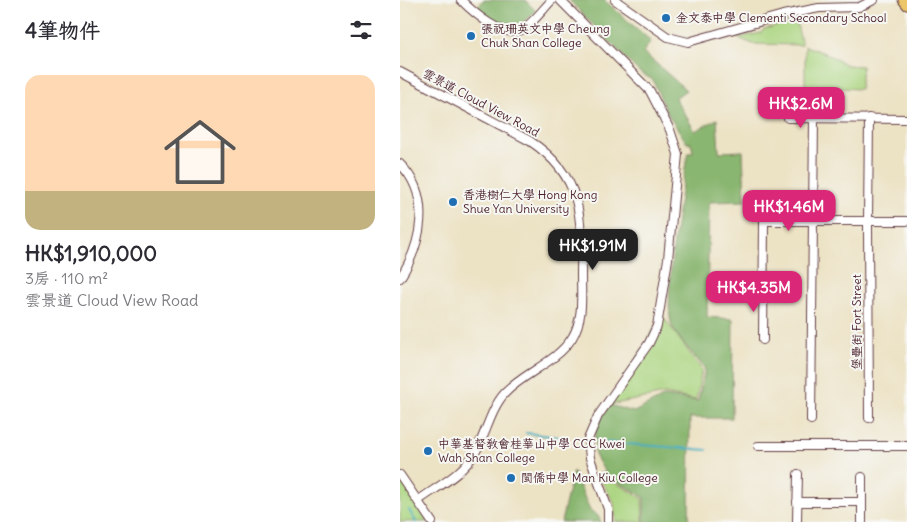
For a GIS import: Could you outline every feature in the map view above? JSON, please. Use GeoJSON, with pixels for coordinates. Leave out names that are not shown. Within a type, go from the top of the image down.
{"type":"FeatureCollection","features":[{"type":"Feature","properties":{"kind":"main road"},"geometry":{"type":"LineString","coordinates":[[902,0],[907,5]]}},
{"type":"Feature","properties":{"kind":"street"},"geometry":{"type":"LineString","coordinates":[[461,0],[496,28],[513,32],[522,30],[552,0]]}},
{"type":"Feature","properties":{"kind":"street"},"geometry":{"type":"LineString","coordinates":[[560,0],[650,91],[670,130],[678,154],[668,259],[657,326],[649,343],[598,416],[588,439],[590,458],[608,511],[608,522]]}},
{"type":"Feature","properties":{"kind":"street"},"geometry":{"type":"LineString","coordinates":[[615,0],[668,37],[688,42],[799,11],[854,8],[873,1],[882,0]]}},
{"type":"Feature","properties":{"kind":"street","name":"雲景道 Cloud View Road"},"geometry":{"type":"LineString","coordinates":[[400,72],[530,141],[547,153],[561,168],[572,186],[578,205],[581,226],[581,308],[578,325],[571,339],[553,358],[504,394],[476,452],[466,466],[453,478],[419,500]]}},
{"type":"Feature","properties":{"kind":"street"},"geometry":{"type":"LineString","coordinates":[[788,118],[907,119]]}},
{"type":"Feature","properties":{"kind":"street"},"geometry":{"type":"LineString","coordinates":[[812,420],[814,118]]}},
{"type":"Feature","properties":{"kind":"street","name":"堡壘街 Fort Street"},"geometry":{"type":"LineString","coordinates":[[869,118],[869,418]]}},
{"type":"Feature","properties":{"kind":"street"},"geometry":{"type":"LineString","coordinates":[[400,164],[415,184],[420,211],[419,234],[414,252],[400,278]]}},
{"type":"Feature","properties":{"kind":"street"},"geometry":{"type":"LineString","coordinates":[[764,337],[764,221],[868,224],[907,221]]}},
{"type":"Feature","properties":{"kind":"street"},"geometry":{"type":"LineString","coordinates":[[758,446],[907,446]]}},
{"type":"Feature","properties":{"kind":"street"},"geometry":{"type":"LineString","coordinates":[[797,522],[798,474]]}},
{"type":"Feature","properties":{"kind":"street"},"geometry":{"type":"LineString","coordinates":[[400,475],[419,500],[432,522]]}},
{"type":"Feature","properties":{"kind":"street"},"geometry":{"type":"LineString","coordinates":[[862,478],[862,522]]}},
{"type":"Feature","properties":{"kind":"street"},"geometry":{"type":"LineString","coordinates":[[798,502],[862,502]]}},
{"type":"Feature","properties":{"kind":"green space"},"geometry":{"type":"Polygon","coordinates":[[[483,0],[525,0],[536,11],[520,24],[506,26],[493,20],[477,8],[483,0]]]}},
{"type":"Feature","properties":{"kind":"green space"},"geometry":{"type":"Polygon","coordinates":[[[569,0],[604,0],[651,41],[643,52],[686,90],[675,98],[695,131],[717,119],[719,152],[743,151],[745,201],[709,202],[707,317],[733,319],[732,418],[690,418],[689,522],[644,522],[644,497],[607,476],[595,455],[595,430],[609,405],[634,412],[665,396],[698,401],[705,369],[672,326],[669,293],[674,241],[688,153],[693,152],[691,143],[687,143],[667,113],[653,80],[639,72],[569,0]]]}},
{"type":"Feature","properties":{"kind":"green space"},"geometry":{"type":"Polygon","coordinates":[[[796,21],[802,45],[753,44],[738,38],[737,35],[742,37],[761,33],[764,29],[796,21]]]}},
{"type":"Feature","properties":{"kind":"green space"},"geometry":{"type":"Polygon","coordinates":[[[805,46],[827,54],[846,65],[862,66],[860,89],[805,86],[805,46]]]}},
{"type":"Feature","properties":{"kind":"green space"},"geometry":{"type":"Polygon","coordinates":[[[662,315],[702,370],[696,400],[665,394],[609,405],[662,315]]]}},
{"type":"Feature","properties":{"kind":"green space"},"geometry":{"type":"Polygon","coordinates":[[[573,471],[590,510],[598,516],[601,522],[561,522],[573,471]]]}},
{"type":"Feature","properties":{"kind":"green space"},"geometry":{"type":"Polygon","coordinates":[[[602,472],[606,477],[642,498],[643,522],[616,522],[614,503],[598,475],[602,472]]]}},
{"type":"Feature","properties":{"kind":"green space"},"geometry":{"type":"Polygon","coordinates":[[[400,479],[428,522],[400,522],[400,479]]]}},
{"type":"Feature","properties":{"kind":"waterway"},"geometry":{"type":"LineString","coordinates":[[526,433],[565,438]]}},
{"type":"Feature","properties":{"kind":"waterway"},"geometry":{"type":"LineString","coordinates":[[600,442],[707,450]]}},
{"type":"Feature","properties":{"kind":"waterway"},"geometry":{"type":"LineString","coordinates":[[409,510],[416,522]]}},
{"type":"Feature","properties":{"kind":"place","name":"金文泰中學 Clementi Secondary School"},"geometry":{"type":"Point","coordinates":[666,18]}},
{"type":"Feature","properties":{"kind":"place","name":"張祝珊英文中學 Cheung Chuk Shan College"},"geometry":{"type":"Point","coordinates":[471,36]}},
{"type":"Feature","properties":{"kind":"place","name":"香港樹仁大學 Hong Kong Shue Yan University"},"geometry":{"type":"Point","coordinates":[453,202]}},
{"type":"Feature","properties":{"kind":"place","name":"中華基督教會桂華山中學 CCC Kwei Wah Shan College"},"geometry":{"type":"Point","coordinates":[428,451]}},
{"type":"Feature","properties":{"kind":"place","name":"閩僑中學 Man Kiu College"},"geometry":{"type":"Point","coordinates":[511,478]}}]}
